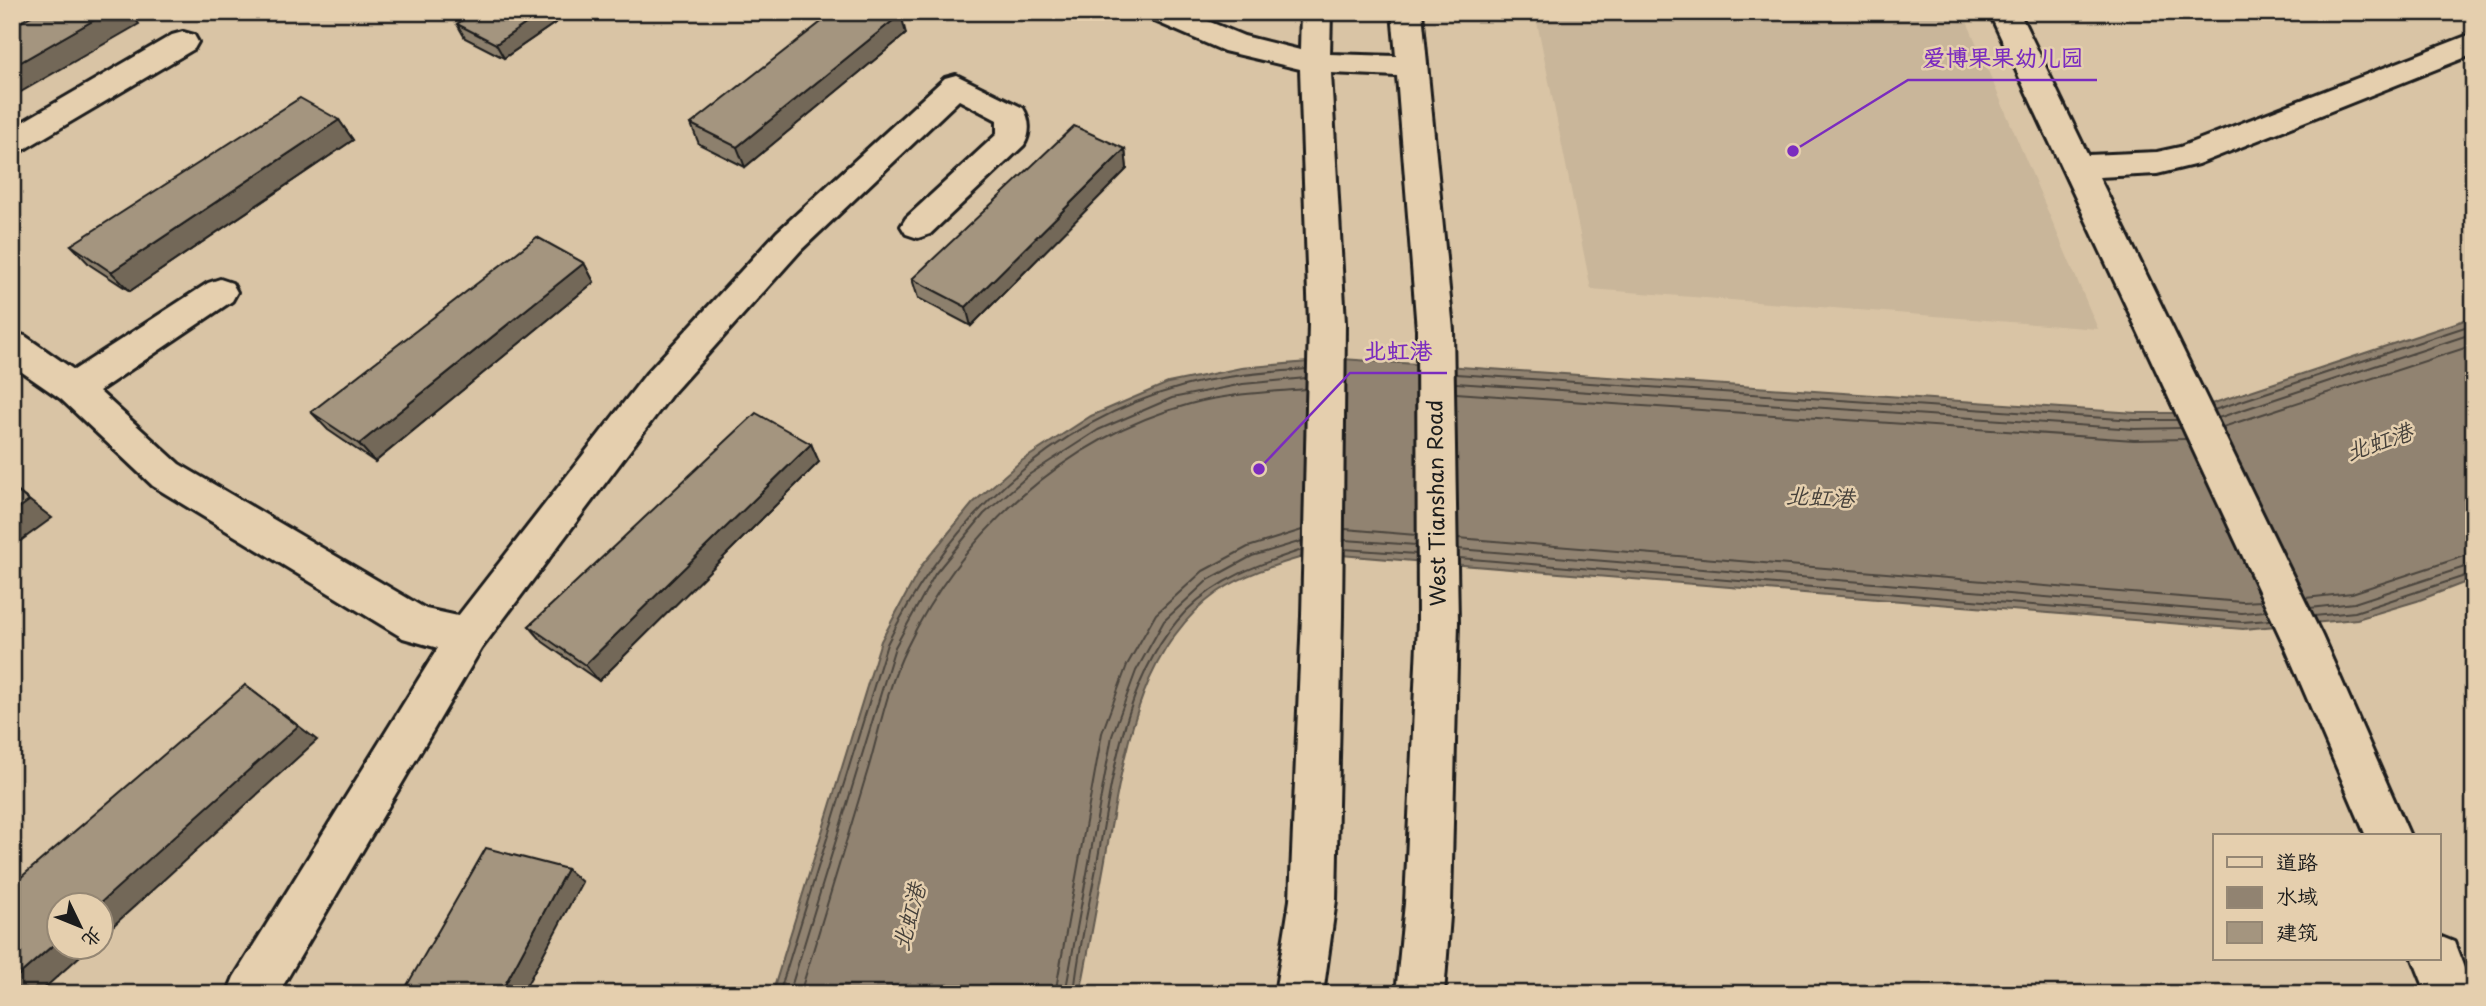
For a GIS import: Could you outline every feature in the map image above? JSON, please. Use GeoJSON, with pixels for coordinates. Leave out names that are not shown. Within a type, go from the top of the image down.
{"type":"FeatureCollection","features":[{"type":"Feature","properties":{"kind":"main road"},"geometry":{"type":"LineString","coordinates":[[1160,12],[1235,44],[1315,63],[1412,67]]}},
{"type":"Feature","properties":{"kind":"main road"},"geometry":{"type":"LineString","coordinates":[[1300,994],[1313,900],[1322,616],[1327,323],[1315,63],[1316,12]]}},
{"type":"Feature","properties":{"kind":"main road","name":"West Tianshan Road"},"geometry":{"type":"LineString","coordinates":[[1407,12],[1435,330],[1438,622],[1429,903],[1420,994]]}},
{"type":"Feature","properties":{"kind":"main road"},"geometry":{"type":"LineString","coordinates":[[2004,12],[2307,649],[2387,834]]}},
{"type":"Feature","properties":{"kind":"main road"},"geometry":{"type":"LineString","coordinates":[[12,142],[183,43]]}},
{"type":"Feature","properties":{"kind":"main road"},"geometry":{"type":"LineString","coordinates":[[2077,167],[2157,163],[2187,156],[2474,43]]}},
{"type":"Feature","properties":{"kind":"main road"},"geometry":{"type":"LineString","coordinates":[[251,994],[467,636],[659,384],[789,241],[956,85],[1012,115],[1013,137],[918,226]]}},
{"type":"Feature","properties":{"kind":"main road"},"geometry":{"type":"LineString","coordinates":[[74,389],[220,292]]}},
{"type":"Feature","properties":{"kind":"main road"},"geometry":{"type":"LineString","coordinates":[[12,346],[74,389],[166,475],[417,625],[467,636]]}},
{"type":"Feature","properties":{"kind":"main road"},"geometry":{"type":"LineString","coordinates":[[2437,960],[2451,994]]}},
{"type":"Feature","properties":{"kind":"shaded area"},"geometry":{"type":"Polygon","coordinates":[[[1535,12],[1963,12],[2098,329],[1591,289],[1535,12]]]}},
{"type":"Feature","properties":{"kind":"water"},"geometry":{"type":"Polygon","coordinates":[[[2474,317],[2474,579],[2417,601],[2357,619],[2243,629],[1316,553],[1278,564],[1229,585],[1191,615],[1169,643],[1139,705],[1129,739],[1080,994],[772,994],[881,641],[922,565],[973,503],[1020,462],[1091,416],[1168,383],[1241,368],[1342,359],[2136,413],[2184,413],[2474,317]]]}},
{"type":"Feature","properties":{"kind":"building"},"geometry":{"type":"Polygon","coordinates":[[[38,12],[108,12],[12,67],[12,27],[38,12]]]}},
{"type":"Feature","properties":{"kind":"building"},"geometry":{"type":"Polygon","coordinates":[[[474,12],[543,12],[496,44],[457,24],[474,12]]]}},
{"type":"Feature","properties":{"kind":"building"},"geometry":{"type":"Polygon","coordinates":[[[834,12],[901,14],[737,147],[691,124],[834,12]]]}},
{"type":"Feature","properties":{"kind":"building"},"geometry":{"type":"Polygon","coordinates":[[[300,98],[339,120],[111,272],[71,245],[300,98]]]}},
{"type":"Feature","properties":{"kind":"building"},"geometry":{"type":"Polygon","coordinates":[[[1074,126],[1125,149],[966,307],[912,279],[1074,126]]]}},
{"type":"Feature","properties":{"kind":"building"},"geometry":{"type":"Polygon","coordinates":[[[537,237],[584,263],[359,444],[311,412],[537,237]]]}},
{"type":"Feature","properties":{"kind":"building"},"geometry":{"type":"Polygon","coordinates":[[[756,413],[811,444],[585,665],[529,626],[756,413]]]}},
{"type":"Feature","properties":{"kind":"building"},"geometry":{"type":"Polygon","coordinates":[[[12,487],[29,501],[12,513],[12,487]]]}},
{"type":"Feature","properties":{"kind":"building"},"geometry":{"type":"Polygon","coordinates":[[[245,685],[298,726],[115,890],[46,890],[46,951],[12,981],[12,885],[245,685]]]}},
{"type":"Feature","properties":{"kind":"building"},"geometry":{"type":"Polygon","coordinates":[[[486,848],[567,869],[500,994],[402,994],[486,848]]]}},
{"type":"Feature","properties":{"kind":"place","name":"爱博果果幼儿园"},"geometry":{"type":"Point","coordinates":[1793,151]}},
{"type":"Feature","properties":{"kind":"place","name":"北虹港"},"geometry":{"type":"Point","coordinates":[1259,469]}}]}
